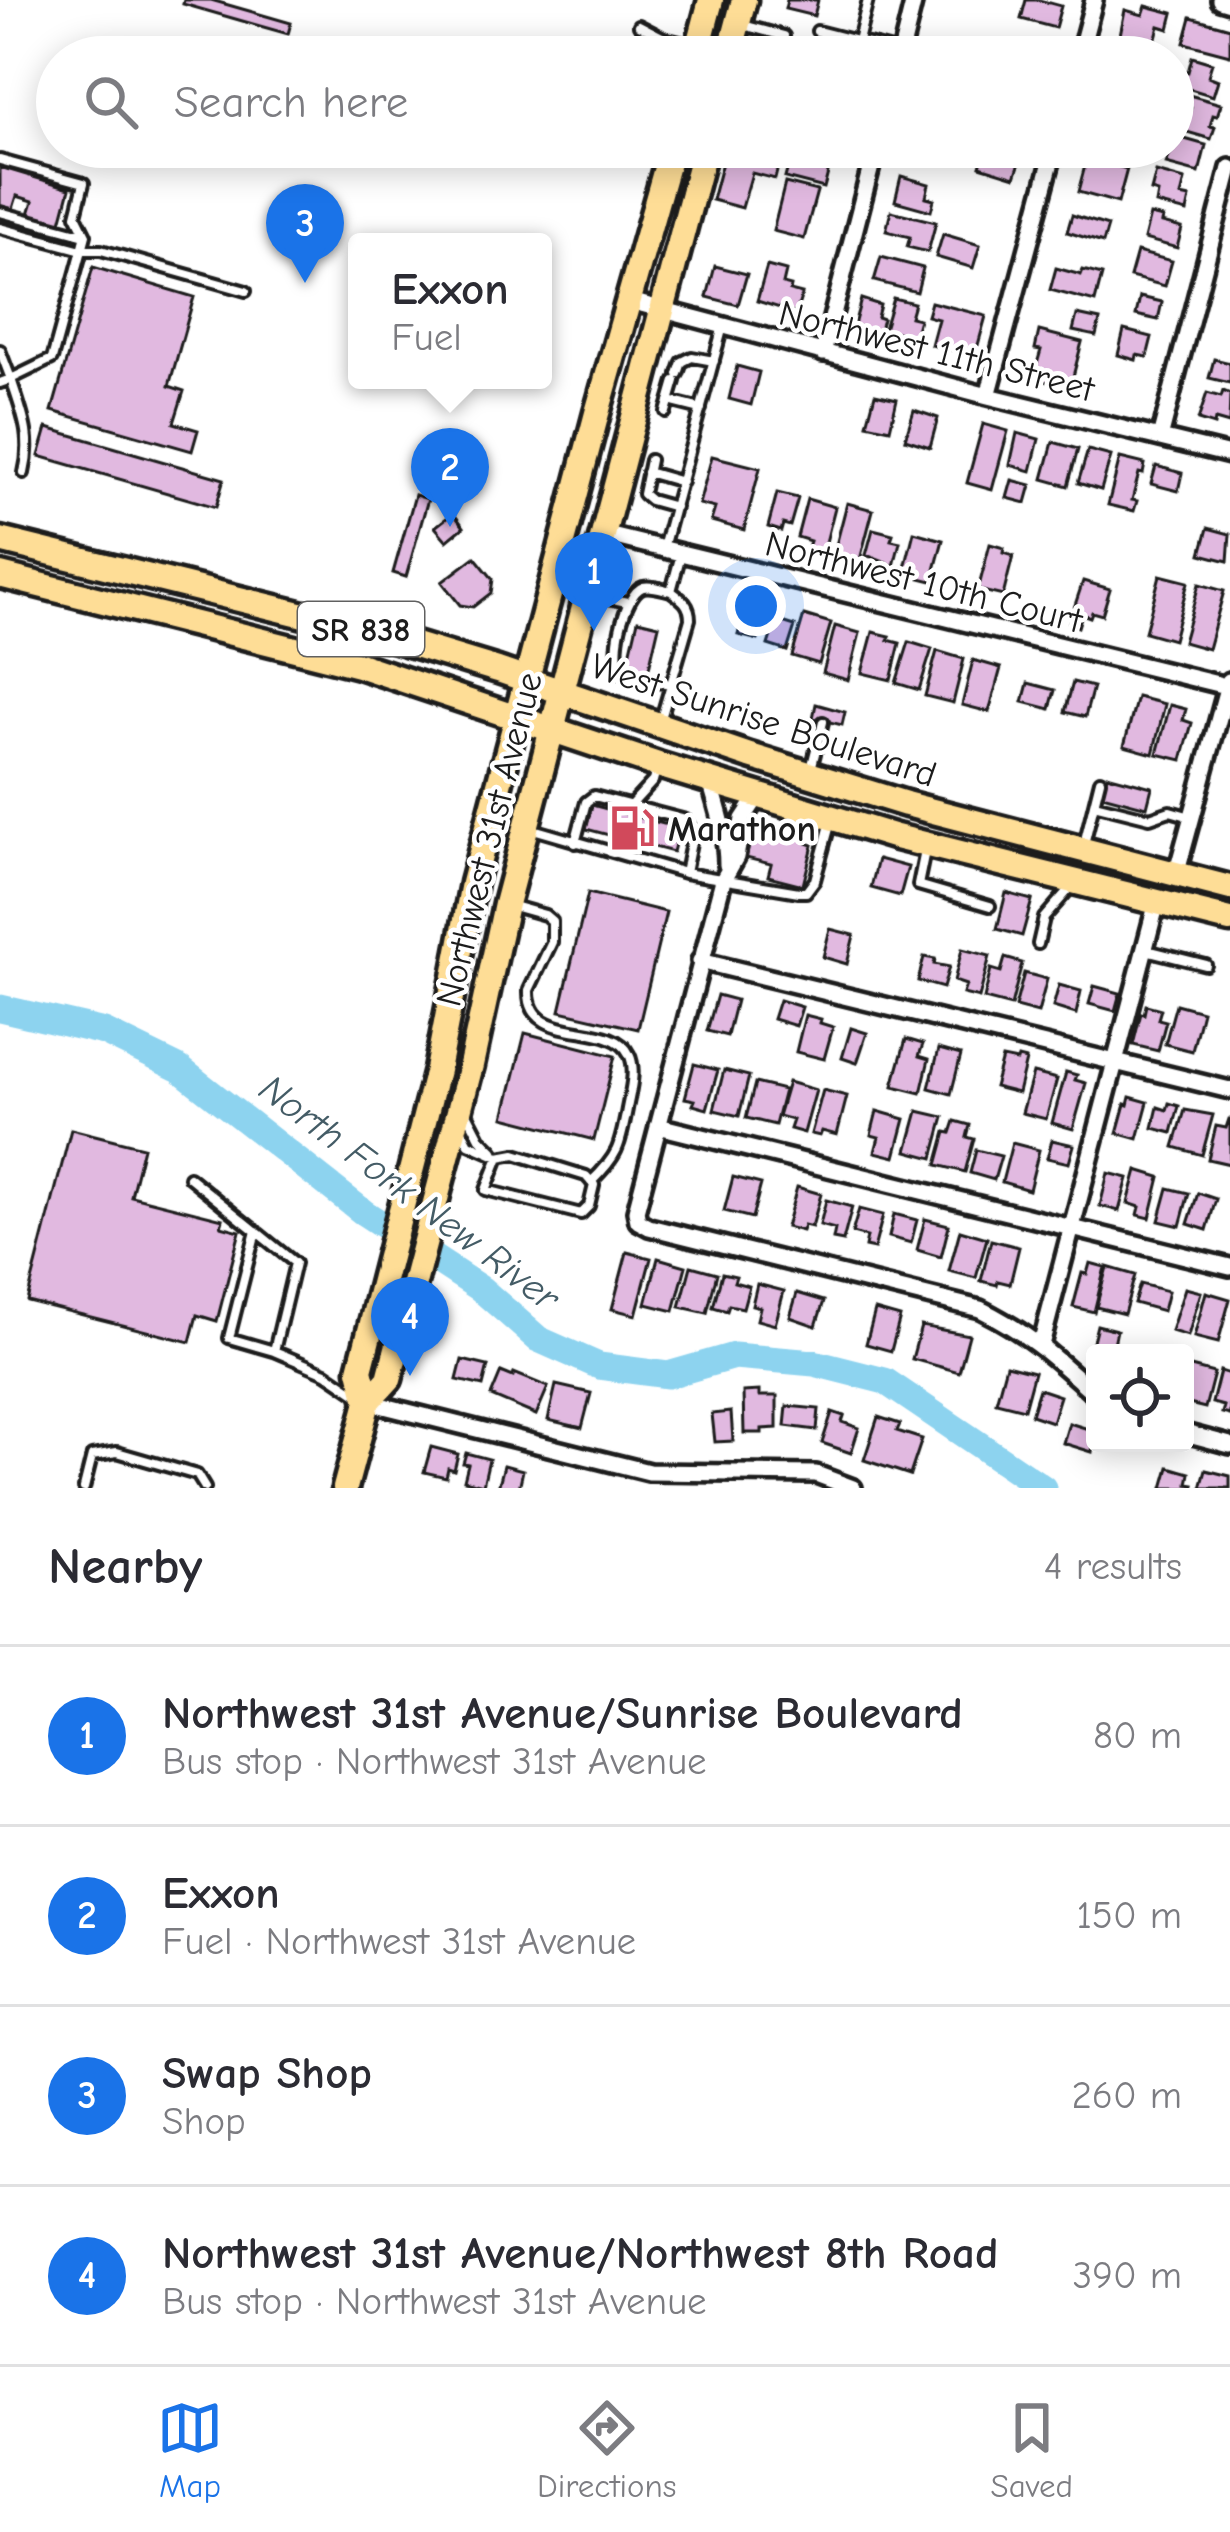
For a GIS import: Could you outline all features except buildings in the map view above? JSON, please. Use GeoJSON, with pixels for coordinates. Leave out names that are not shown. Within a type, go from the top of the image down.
{"type":"FeatureCollection","features":[{"type":"Feature","properties":{"kind":"main road"},"geometry":{"type":"LineString","coordinates":[[702,36],[711,0]]}},
{"type":"Feature","properties":{"kind":"main road","name":"Northwest 31st Avenue"},"geometry":{"type":"LineString","coordinates":[[368,1402],[361,1370],[437,1070],[473,883],[666,168]]}},
{"type":"Feature","properties":{"kind":"main road","name":"Northwest 31st Avenue"},"geometry":{"type":"LineString","coordinates":[[345,1488],[368,1402],[389,1378],[414,1286],[550,730],[699,168]]}},
{"type":"Feature","properties":{"kind":"main road","name":"West Sunrise Boulevard"},"geometry":{"type":"LineString","coordinates":[[0,540],[369,631],[906,804],[1220,885]]}},
{"type":"Feature","properties":{"kind":"main road","name":"West Sunrise Boulevard"},"geometry":{"type":"LineString","coordinates":[[0,575],[359,665],[832,819],[1230,920]]}},
{"type":"Feature","properties":{"kind":"main road"},"geometry":{"type":"LineString","coordinates":[[1113,891],[1155,887],[1176,875]]}},
{"type":"Feature","properties":{"kind":"main road"},"geometry":{"type":"LineString","coordinates":[[1157,902],[1177,888],[1220,885]]}},
{"type":"Feature","properties":{"kind":"main road"},"geometry":{"type":"LineString","coordinates":[[437,1070],[441,1093],[459,1112]]}},
{"type":"Feature","properties":{"kind":"street"},"geometry":{"type":"LineString","coordinates":[[905,36],[914,0]]}},
{"type":"Feature","properties":{"kind":"street"},"geometry":{"type":"LineString","coordinates":[[1084,36],[1094,0]]}},
{"type":"Feature","properties":{"kind":"street"},"geometry":{"type":"LineString","coordinates":[[1220,0],[1230,2]]}},
{"type":"Feature","properties":{"kind":"street"},"geometry":{"type":"LineString","coordinates":[[823,353],[871,168]]}},
{"type":"Feature","properties":{"kind":"street"},"geometry":{"type":"LineString","coordinates":[[988,396],[1048,168]]}},
{"type":"Feature","properties":{"kind":"street"},"geometry":{"type":"LineString","coordinates":[[1160,438],[1230,168]]}},
{"type":"Feature","properties":{"kind":"street","name":"Northwest 11th Street"},"geometry":{"type":"LineString","coordinates":[[630,301],[1230,454]]}},
{"type":"Feature","properties":{"kind":"street","name":"Northwest 10th Court"},"geometry":{"type":"LineString","coordinates":[[603,534],[1229,684]]}},
{"type":"Feature","properties":{"kind":"street"},"geometry":{"type":"LineString","coordinates":[[1176,875],[1229,684]]}},
{"type":"Feature","properties":{"kind":"street"},"geometry":{"type":"LineString","coordinates":[[710,781],[724,831],[725,877]]}},
{"type":"Feature","properties":{"kind":"street"},"geometry":{"type":"LineString","coordinates":[[758,796],[743,819],[736,857],[725,877],[700,962],[636,1210],[638,1222],[980,1309],[1019,1329],[1086,1386]]}},
{"type":"Feature","properties":{"kind":"street"},"geometry":{"type":"LineString","coordinates":[[1041,1345],[1157,902]]}},
{"type":"Feature","properties":{"kind":"street"},"geometry":{"type":"LineString","coordinates":[[700,962],[1230,1090]]}},
{"type":"Feature","properties":{"kind":"street"},"geometry":{"type":"LineString","coordinates":[[658,1126],[1230,1267]]}},
{"type":"Feature","properties":{"kind":"street"},"geometry":{"type":"LineString","coordinates":[[368,1402],[649,1472],[816,1474],[853,1488]]}},
{"type":"Feature","properties":{"kind":"street"},"geometry":{"type":"LineString","coordinates":[[1194,1435],[1230,1445]]}},
{"type":"Feature","properties":{"kind":"lane"},"geometry":{"type":"LineString","coordinates":[[859,36],[868,0]]}},
{"type":"Feature","properties":{"kind":"lane"},"geometry":{"type":"LineString","coordinates":[[741,12],[784,36]]}},
{"type":"Feature","properties":{"kind":"lane"},"geometry":{"type":"LineString","coordinates":[[639,25],[660,36]]}},
{"type":"Feature","properties":{"kind":"lane"},"geometry":{"type":"LineString","coordinates":[[817,31],[838,36]]}},
{"type":"Feature","properties":{"kind":"lane"},"geometry":{"type":"LineString","coordinates":[[0,160],[84,183],[76,215],[86,235],[52,359],[0,383]]}},
{"type":"Feature","properties":{"kind":"lane"},"geometry":{"type":"LineString","coordinates":[[0,212],[86,235]]}},
{"type":"Feature","properties":{"kind":"lane"},"geometry":{"type":"LineString","coordinates":[[0,228],[246,291]]}},
{"type":"Feature","properties":{"kind":"lane"},"geometry":{"type":"LineString","coordinates":[[663,549],[723,326]]}},
{"type":"Feature","properties":{"kind":"lane"},"geometry":{"type":"LineString","coordinates":[[0,350],[28,435],[24,473]]}},
{"type":"Feature","properties":{"kind":"lane"},"geometry":{"type":"LineString","coordinates":[[666,412],[682,362],[692,357],[715,361]]}},
{"type":"Feature","properties":{"kind":"lane"},"geometry":{"type":"LineString","coordinates":[[669,400],[701,409]]}},
{"type":"Feature","properties":{"kind":"lane"},"geometry":{"type":"LineString","coordinates":[[650,460],[643,494],[675,507]]}},
{"type":"Feature","properties":{"kind":"lane"},"geometry":{"type":"LineString","coordinates":[[647,472],[682,482]]}},
{"type":"Feature","properties":{"kind":"lane"},"geometry":{"type":"LineString","coordinates":[[671,591],[682,552]]}},
{"type":"Feature","properties":{"kind":"lane"},"geometry":{"type":"LineString","coordinates":[[659,724],[671,684],[690,619],[690,610],[671,591],[639,588],[627,602],[616,655],[620,670],[627,676],[671,684]]}},
{"type":"Feature","properties":{"kind":"lane"},"geometry":{"type":"LineString","coordinates":[[586,594],[627,602]]}},
{"type":"Feature","properties":{"kind":"lane"},"geometry":{"type":"LineString","coordinates":[[810,774],[823,722]]}},
{"type":"Feature","properties":{"kind":"lane"},"geometry":{"type":"LineString","coordinates":[[630,806],[652,781],[658,765]]}},
{"type":"Feature","properties":{"kind":"lane"},"geometry":{"type":"LineString","coordinates":[[1082,851],[1100,779]]}},
{"type":"Feature","properties":{"kind":"lane"},"geometry":{"type":"LineString","coordinates":[[575,843],[586,802],[594,796],[686,820],[693,832],[685,873]]}},
{"type":"Feature","properties":{"kind":"lane"},"geometry":{"type":"LineString","coordinates":[[1094,804],[1150,818],[1170,811],[1193,818]]}},
{"type":"Feature","properties":{"kind":"lane"},"geometry":{"type":"LineString","coordinates":[[526,826],[685,873],[806,892],[815,880],[832,819]]}},
{"type":"Feature","properties":{"kind":"lane"},"geometry":{"type":"LineString","coordinates":[[926,845],[918,885],[990,906]]}},
{"type":"Feature","properties":{"kind":"lane"},"geometry":{"type":"LineString","coordinates":[[1038,944],[1044,918],[1076,881]]}},
{"type":"Feature","properties":{"kind":"lane"},"geometry":{"type":"LineString","coordinates":[[506,904],[552,921],[552,942],[528,998],[537,1017],[555,1026],[618,1040],[631,1058],[631,1090],[622,1136],[613,1161],[591,1181]]}},
{"type":"Feature","properties":{"kind":"lane"},"geometry":{"type":"LineString","coordinates":[[1144,950],[1206,964]]}},
{"type":"Feature","properties":{"kind":"lane"},"geometry":{"type":"LineString","coordinates":[[459,1112],[469,1144],[499,1157],[515,1154],[586,1176],[594,1185],[589,1206],[581,1214],[486,1190],[499,1157]]}},
{"type":"Feature","properties":{"kind":"lane"},"geometry":{"type":"LineString","coordinates":[[459,1112],[499,1157]]}},
{"type":"Feature","properties":{"kind":"lane"},"geometry":{"type":"LineString","coordinates":[[189,1177],[296,1263],[274,1351]]}},
{"type":"Feature","properties":{"kind":"lane"},"geometry":{"type":"LineString","coordinates":[[256,1231],[229,1338],[326,1373],[368,1402]]}},
{"type":"Feature","properties":{"kind":"lane"},"geometry":{"type":"LineString","coordinates":[[84,1488],[92,1456],[116,1452],[197,1475],[205,1488]]}},
{"type":"Feature","properties":{"kind":"waterway","name":"North Fork New River"},"geometry":{"type":"LineString","coordinates":[[0,1008],[104,1032],[180,1069],[363,1212],[481,1289],[538,1339],[599,1366],[668,1375],[734,1356],[814,1363],[885,1381],[1043,1488]]}},
{"type":"Feature","properties":{"kind":"place","name":"Swap Shop"},"geometry":{"type":"Point","coordinates":[305,283]}},
{"type":"Feature","properties":{"kind":"place","name":"Exxon"},"geometry":{"type":"Point","coordinates":[450,527]}},
{"type":"Feature","properties":{"kind":"place","name":"Northwest 31st Avenue/Sunrise Boulevard"},"geometry":{"type":"Point","coordinates":[594,631]}},
{"type":"Feature","properties":{"kind":"place","name":"Marathon"},"geometry":{"type":"Point","coordinates":[632,828]}},
{"type":"Feature","properties":{"kind":"place","name":"Northwest 31st Avenue/Northwest 8th Road"},"geometry":{"type":"Point","coordinates":[410,1376]}}]}
